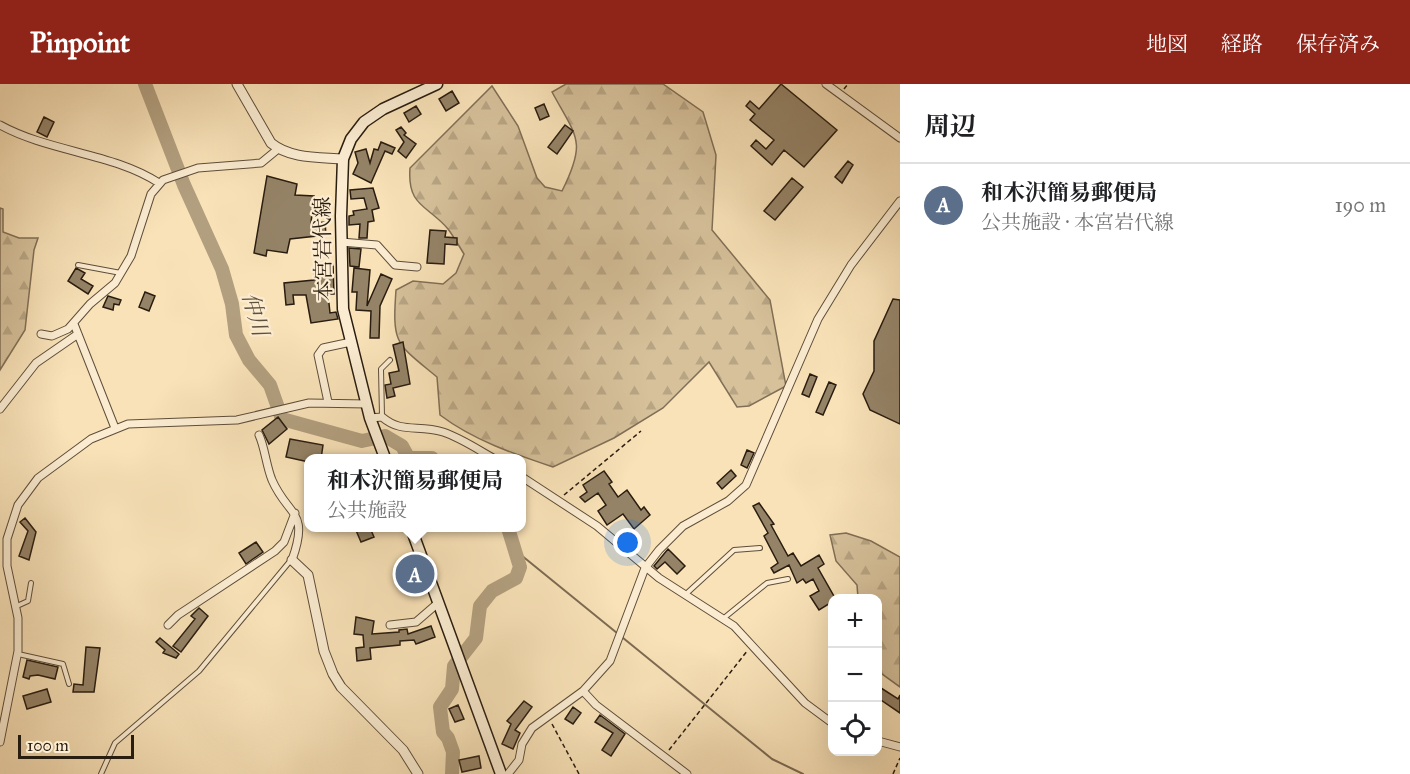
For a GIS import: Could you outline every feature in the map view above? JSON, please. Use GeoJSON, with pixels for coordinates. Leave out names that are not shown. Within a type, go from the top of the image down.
{"type":"FeatureCollection","features":[{"type":"Feature","properties":{"kind":"main road","name":"本宮岩代線"},"geometry":{"type":"LineString","coordinates":[[384,454],[376,418],[367,404],[343,309],[341,243],[343,159],[351,139],[364,122],[383,109],[437,84]]}},
{"type":"Feature","properties":{"kind":"main road"},"geometry":{"type":"LineString","coordinates":[[412,532],[501,774]]}},
{"type":"Feature","properties":{"kind":"street"},"geometry":{"type":"LineString","coordinates":[[237,84],[271,143],[278,149],[298,155],[343,159]]}},
{"type":"Feature","properties":{"kind":"street"},"geometry":{"type":"LineString","coordinates":[[826,84],[900,138]]}},
{"type":"Feature","properties":{"kind":"street"},"geometry":{"type":"LineString","coordinates":[[0,124],[39,143],[122,167],[159,183]]}},
{"type":"Feature","properties":{"kind":"street"},"geometry":{"type":"LineString","coordinates":[[41,334],[52,336],[74,324],[90,304],[115,283],[130,256],[147,203],[159,183],[169,176],[190,170],[261,163],[278,149]]}},
{"type":"Feature","properties":{"kind":"street"},"geometry":{"type":"LineString","coordinates":[[508,774],[519,760],[525,738],[532,728],[583,691],[610,660],[645,568],[683,526],[728,501],[746,485],[818,319],[851,265],[900,201]]}},
{"type":"Feature","properties":{"kind":"street"},"geometry":{"type":"LineString","coordinates":[[341,243],[377,245],[395,265],[417,267]]}},
{"type":"Feature","properties":{"kind":"street"},"geometry":{"type":"LineString","coordinates":[[74,324],[114,428]]}},
{"type":"Feature","properties":{"kind":"street"},"geometry":{"type":"LineString","coordinates":[[0,409],[36,363],[78,334]]}},
{"type":"Feature","properties":{"kind":"street"},"geometry":{"type":"LineString","coordinates":[[328,402],[318,355],[323,348],[351,342]]}},
{"type":"Feature","properties":{"kind":"street"},"geometry":{"type":"LineString","coordinates":[[0,742],[17,654],[16,606],[7,555],[9,531],[18,505],[38,478],[91,439],[114,428],[146,423],[237,420],[296,405],[328,402],[367,404]]}},
{"type":"Feature","properties":{"kind":"street"},"geometry":{"type":"LineString","coordinates":[[376,418],[395,427],[433,430],[453,436],[484,454]]}},
{"type":"Feature","properties":{"kind":"street"},"geometry":{"type":"LineString","coordinates":[[259,435],[273,482],[295,513],[299,536],[292,560],[308,575],[324,651],[333,674],[341,687],[403,750],[418,774]]}},
{"type":"Feature","properties":{"kind":"street"},"geometry":{"type":"LineString","coordinates":[[526,479],[597,526],[645,568],[741,632],[805,703],[828,720]]}},
{"type":"Feature","properties":{"kind":"street"},"geometry":{"type":"LineString","coordinates":[[168,625],[178,615],[275,551],[284,542],[295,513]]}},
{"type":"Feature","properties":{"kind":"street"},"geometry":{"type":"LineString","coordinates":[[390,625],[416,622],[438,603]]}},
{"type":"Feature","properties":{"kind":"street"},"geometry":{"type":"LineString","coordinates":[[583,691],[596,705],[687,774]]}},
{"type":"Feature","properties":{"kind":"street"},"geometry":{"type":"LineString","coordinates":[[882,742],[900,747]]}},
{"type":"Feature","properties":{"kind":"lane"},"geometry":{"type":"LineString","coordinates":[[78,266],[122,273]]}},
{"type":"Feature","properties":{"kind":"lane"},"geometry":{"type":"LineString","coordinates":[[376,418],[381,369],[390,360]]}},
{"type":"Feature","properties":{"kind":"lane"},"geometry":{"type":"LineString","coordinates":[[686,595],[734,550],[760,548]]}},
{"type":"Feature","properties":{"kind":"lane"},"geometry":{"type":"LineString","coordinates":[[101,774],[115,743],[199,671],[292,560]]}},
{"type":"Feature","properties":{"kind":"lane"},"geometry":{"type":"LineString","coordinates":[[723,619],[767,583],[788,579]]}},
{"type":"Feature","properties":{"kind":"lane"},"geometry":{"type":"LineString","coordinates":[[16,606],[28,601],[31,583]]}},
{"type":"Feature","properties":{"kind":"lane"},"geometry":{"type":"LineString","coordinates":[[17,654],[63,664],[69,684]]}},
{"type":"Feature","properties":{"kind":"path"},"geometry":{"type":"LineString","coordinates":[[559,500],[641,431]]}},
{"type":"Feature","properties":{"kind":"path"},"geometry":{"type":"LineString","coordinates":[[664,756],[752,645]]}},
{"type":"Feature","properties":{"kind":"path"},"geometry":{"type":"LineString","coordinates":[[547,716],[579,774]]}},
{"type":"Feature","properties":{"kind":"path"},"geometry":{"type":"LineString","coordinates":[[893,774],[900,758]]}},
{"type":"Feature","properties":{"kind":"green space"},"geometry":{"type":"Polygon","coordinates":[[[566,84],[663,84],[703,112],[716,155],[712,230],[770,300],[786,386],[749,406],[737,407],[709,362],[663,408],[614,438],[553,467],[526,457],[526,454],[517,454],[480,439],[440,415],[437,377],[405,349],[396,333],[396,290],[413,281],[443,284],[456,273],[464,254],[441,221],[415,198],[410,181],[410,168],[492,86],[518,126],[537,178],[545,187],[562,191],[574,161],[576,140],[552,92],[566,84]]]}},
{"type":"Feature","properties":{"kind":"green space"},"geometry":{"type":"Polygon","coordinates":[[[0,208],[3,209],[3,232],[19,238],[38,238],[34,250],[25,330],[0,370],[0,208]]]}},
{"type":"Feature","properties":{"kind":"green space"},"geometry":{"type":"Polygon","coordinates":[[[846,533],[871,541],[900,557],[900,687],[882,674],[882,594],[858,594],[857,585],[836,561],[830,535],[846,533]]]}},
{"type":"Feature","properties":{"kind":"building"},"geometry":{"type":"Polygon","coordinates":[[[781,84],[837,130],[804,167],[784,150],[772,165],[751,146],[756,140],[766,149],[774,140],[750,120],[755,114],[746,106],[750,101],[759,109],[781,84]]]}},
{"type":"Feature","properties":{"kind":"building"},"geometry":{"type":"Polygon","coordinates":[[[452,91],[459,103],[446,111],[439,99],[452,91]]]}},
{"type":"Feature","properties":{"kind":"building"},"geometry":{"type":"Polygon","coordinates":[[[544,104],[549,116],[540,120],[535,108],[544,104]]]}},
{"type":"Feature","properties":{"kind":"building"},"geometry":{"type":"Polygon","coordinates":[[[416,106],[421,114],[409,122],[404,113],[416,106]]]}},
{"type":"Feature","properties":{"kind":"building"},"geometry":{"type":"Polygon","coordinates":[[[44,117],[54,122],[47,137],[37,132],[44,117]]]}},
{"type":"Feature","properties":{"kind":"building"},"geometry":{"type":"Polygon","coordinates":[[[565,125],[573,131],[557,154],[548,147],[565,125]]]}},
{"type":"Feature","properties":{"kind":"building"},"geometry":{"type":"Polygon","coordinates":[[[401,127],[406,133],[404,135],[416,144],[406,158],[398,151],[404,142],[396,130],[401,127]]]}},
{"type":"Feature","properties":{"kind":"building"},"geometry":{"type":"Polygon","coordinates":[[[381,142],[395,148],[392,154],[385,151],[371,183],[353,174],[358,163],[355,152],[366,149],[370,163],[374,149],[378,150],[381,142]]]}},
{"type":"Feature","properties":{"kind":"building"},"geometry":{"type":"Polygon","coordinates":[[[848,161],[853,165],[842,183],[835,177],[848,161]]]}},
{"type":"Feature","properties":{"kind":"building"},"geometry":{"type":"Polygon","coordinates":[[[267,176],[297,184],[295,195],[314,196],[311,223],[325,222],[326,235],[290,239],[287,253],[267,250],[266,256],[254,253],[267,176]]]}},
{"type":"Feature","properties":{"kind":"building"},"geometry":{"type":"Polygon","coordinates":[[[792,178],[803,187],[775,220],[764,211],[792,178]]]}},
{"type":"Feature","properties":{"kind":"building"},"geometry":{"type":"Polygon","coordinates":[[[373,188],[379,208],[372,210],[374,221],[368,222],[367,238],[359,238],[360,224],[349,225],[349,216],[354,215],[353,211],[367,209],[364,198],[351,199],[350,190],[373,188]]]}},
{"type":"Feature","properties":{"kind":"building"},"geometry":{"type":"Polygon","coordinates":[[[430,230],[446,231],[445,237],[457,238],[457,245],[445,244],[444,264],[427,263],[430,230]]]}},
{"type":"Feature","properties":{"kind":"building"},"geometry":{"type":"Polygon","coordinates":[[[349,248],[361,249],[359,267],[350,266],[349,248]]]}},
{"type":"Feature","properties":{"kind":"building"},"geometry":{"type":"Polygon","coordinates":[[[333,264],[334,294],[328,294],[330,313],[336,312],[338,319],[311,323],[306,295],[293,295],[294,304],[286,305],[284,283],[314,280],[314,268],[333,264]]]}},
{"type":"Feature","properties":{"kind":"building"},"geometry":{"type":"Polygon","coordinates":[[[76,268],[85,273],[81,279],[93,286],[88,294],[68,281],[76,268]]]}},
{"type":"Feature","properties":{"kind":"building"},"geometry":{"type":"Polygon","coordinates":[[[354,268],[370,270],[367,306],[381,274],[392,279],[380,306],[379,338],[370,338],[371,311],[356,310],[357,292],[352,292],[354,268]]]}},
{"type":"Feature","properties":{"kind":"building"},"geometry":{"type":"Polygon","coordinates":[[[145,292],[155,296],[149,311],[139,307],[145,292]]]}},
{"type":"Feature","properties":{"kind":"building"},"geometry":{"type":"Polygon","coordinates":[[[108,296],[121,300],[119,305],[114,304],[113,310],[103,307],[108,296]]]}},
{"type":"Feature","properties":{"kind":"building"},"geometry":{"type":"Polygon","coordinates":[[[893,299],[900,300],[900,424],[870,410],[863,394],[874,371],[874,341],[893,299]]]}},
{"type":"Feature","properties":{"kind":"building"},"geometry":{"type":"Polygon","coordinates":[[[403,342],[410,384],[393,388],[395,396],[387,398],[385,385],[391,384],[389,373],[399,371],[393,345],[403,342]]]}},
{"type":"Feature","properties":{"kind":"building"},"geometry":{"type":"Polygon","coordinates":[[[810,374],[817,377],[809,397],[802,394],[810,374]]]}},
{"type":"Feature","properties":{"kind":"building"},"geometry":{"type":"Polygon","coordinates":[[[829,382],[836,385],[823,415],[816,412],[829,382]]]}},
{"type":"Feature","properties":{"kind":"building"},"geometry":{"type":"Polygon","coordinates":[[[278,417],[287,429],[269,444],[262,430],[278,417]]]}},
{"type":"Feature","properties":{"kind":"building"},"geometry":{"type":"Polygon","coordinates":[[[290,439],[323,445],[322,454],[304,454],[304,461],[286,457],[290,439]]]}},
{"type":"Feature","properties":{"kind":"building"},"geometry":{"type":"Polygon","coordinates":[[[747,450],[754,453],[747,468],[741,465],[747,450]]]}},
{"type":"Feature","properties":{"kind":"building"},"geometry":{"type":"Polygon","coordinates":[[[731,470],[736,476],[722,489],[717,483],[731,470]]]}},
{"type":"Feature","properties":{"kind":"building"},"geometry":{"type":"Polygon","coordinates":[[[604,471],[612,482],[609,484],[618,497],[627,490],[641,510],[644,507],[650,515],[634,529],[623,514],[607,525],[598,511],[606,505],[598,493],[585,502],[580,497],[587,492],[583,485],[604,471]]]}},
{"type":"Feature","properties":{"kind":"building"},"geometry":{"type":"Polygon","coordinates":[[[759,503],[774,524],[771,525],[788,556],[793,553],[801,566],[819,555],[824,564],[818,568],[833,594],[828,594],[828,604],[819,610],[810,596],[819,591],[813,579],[806,583],[803,579],[797,583],[789,565],[774,573],[771,568],[778,563],[764,536],[768,533],[753,506],[759,503]]]}},
{"type":"Feature","properties":{"kind":"building"},"geometry":{"type":"Polygon","coordinates":[[[25,518],[36,532],[29,560],[19,556],[28,531],[20,522],[25,518]]]}},
{"type":"Feature","properties":{"kind":"building"},"geometry":{"type":"Polygon","coordinates":[[[357,532],[372,532],[374,537],[361,542],[357,532]]]}},
{"type":"Feature","properties":{"kind":"building"},"geometry":{"type":"Polygon","coordinates":[[[256,542],[263,552],[246,564],[239,553],[256,542]]]}},
{"type":"Feature","properties":{"kind":"building"},"geometry":{"type":"Polygon","coordinates":[[[668,549],[685,566],[677,574],[665,562],[657,569],[654,566],[668,549]]]}},
{"type":"Feature","properties":{"kind":"building"},"geometry":{"type":"Polygon","coordinates":[[[199,608],[208,616],[181,652],[173,646],[195,619],[191,616],[199,608]]]}},
{"type":"Feature","properties":{"kind":"building"},"geometry":{"type":"Polygon","coordinates":[[[356,617],[374,621],[372,634],[399,632],[399,630],[407,629],[408,634],[431,626],[435,637],[416,644],[414,640],[400,641],[400,645],[370,648],[371,659],[357,661],[356,648],[364,647],[363,635],[354,634],[356,617]]]}},
{"type":"Feature","properties":{"kind":"building"},"geometry":{"type":"Polygon","coordinates":[[[160,638],[179,654],[176,658],[163,653],[165,650],[156,642],[160,638]]]}},
{"type":"Feature","properties":{"kind":"building"},"geometry":{"type":"Polygon","coordinates":[[[86,647],[100,648],[94,692],[73,692],[74,684],[83,685],[86,647]]]}},
{"type":"Feature","properties":{"kind":"building"},"geometry":{"type":"Polygon","coordinates":[[[27,660],[58,667],[55,679],[38,675],[30,676],[29,679],[23,677],[27,660]]]}},
{"type":"Feature","properties":{"kind":"building"},"geometry":{"type":"Polygon","coordinates":[[[47,689],[51,702],[27,709],[23,696],[47,689]]]}},
{"type":"Feature","properties":{"kind":"building"},"geometry":{"type":"Polygon","coordinates":[[[882,689],[898,699],[900,695],[900,713],[882,701],[882,689]]]}},
{"type":"Feature","properties":{"kind":"building"},"geometry":{"type":"Polygon","coordinates":[[[524,701],[532,707],[515,730],[520,733],[513,749],[502,744],[511,724],[507,721],[524,701]]]}},
{"type":"Feature","properties":{"kind":"building"},"geometry":{"type":"Polygon","coordinates":[[[458,705],[464,719],[455,722],[449,709],[458,705]]]}},
{"type":"Feature","properties":{"kind":"building"},"geometry":{"type":"Polygon","coordinates":[[[573,707],[581,713],[573,724],[565,719],[573,707]]]}},
{"type":"Feature","properties":{"kind":"building"},"geometry":{"type":"Polygon","coordinates":[[[600,715],[625,734],[611,756],[602,750],[613,733],[595,722],[600,715]]]}},
{"type":"Feature","properties":{"kind":"building"},"geometry":{"type":"Polygon","coordinates":[[[479,756],[481,768],[462,772],[459,760],[479,756]]]}},
{"type":"Feature","properties":{"kind":"waterway","name":"仲川"},"geometry":{"type":"LineString","coordinates":[[145,84],[184,185],[222,269],[232,304],[236,335],[249,360],[270,385],[282,419],[362,441],[385,436],[402,446],[406,454]]}},
{"type":"Feature","properties":{"kind":"waterway","name":"仲川"},"geometry":{"type":"LineString","coordinates":[[452,774],[453,752],[443,732],[440,707],[452,689],[454,666],[476,638],[480,606],[492,591],[516,578],[520,567],[509,532]]}},
{"type":"Feature","properties":{"kind":"waterway"},"geometry":{"type":"LineString","coordinates":[[520,567],[521,555],[772,759],[803,774]]}},
{"type":"Feature","properties":{"kind":"place","name":"和木沢簡易郵便局"},"geometry":{"type":"Point","coordinates":[415,574]}}]}
